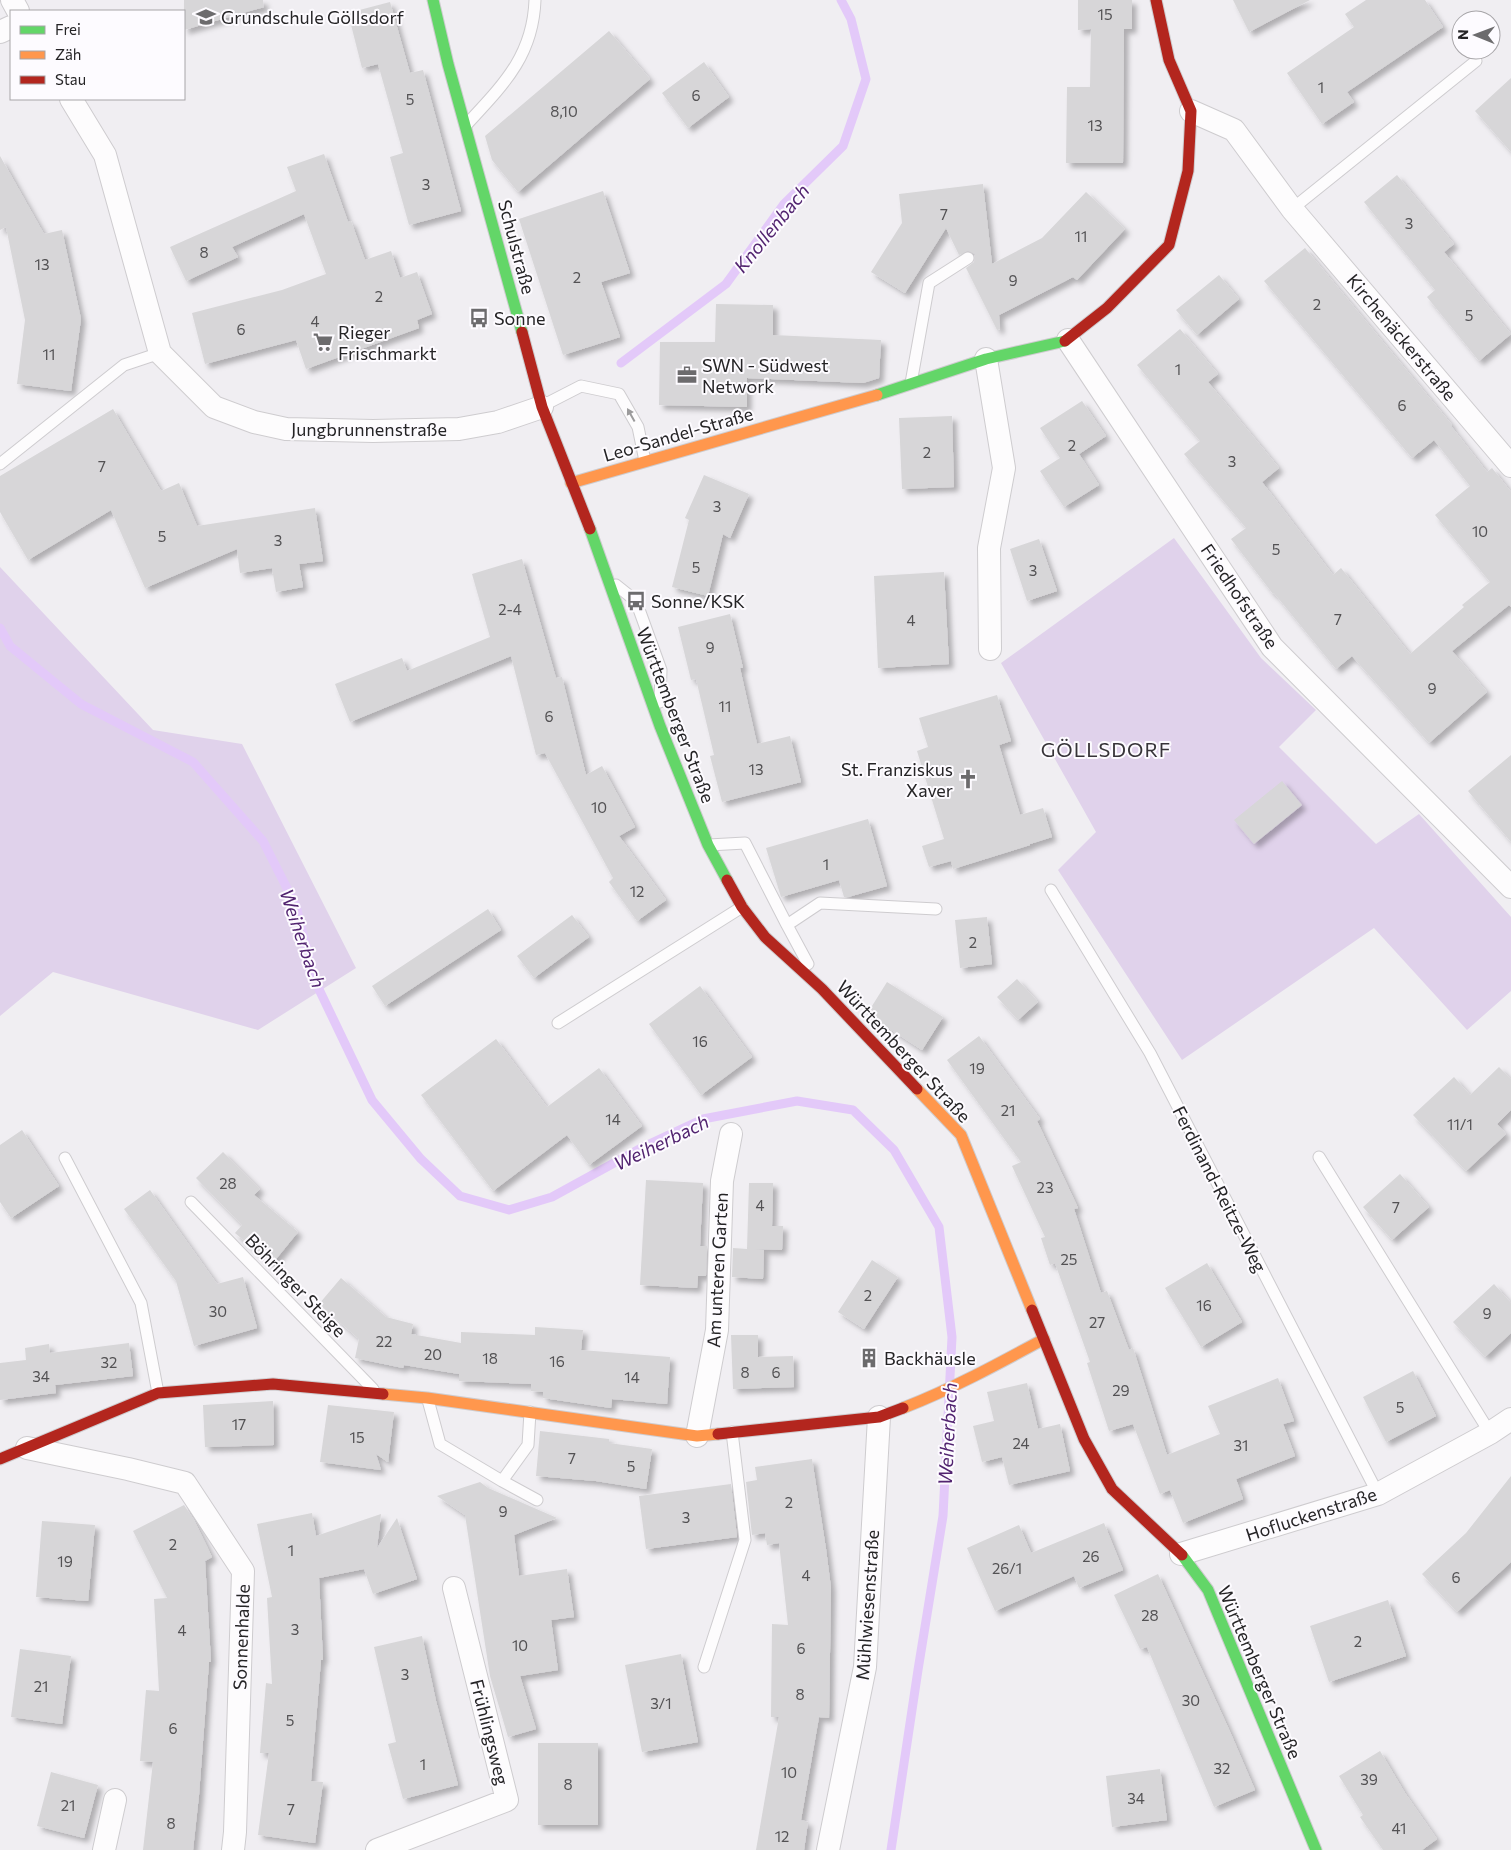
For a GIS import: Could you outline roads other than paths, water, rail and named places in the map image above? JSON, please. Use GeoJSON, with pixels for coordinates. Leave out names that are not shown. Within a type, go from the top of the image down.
{"type":"FeatureCollection","features":[{"type":"Feature","properties":{"kind":"street","name":"Schulstraße"},"geometry":{"type":"LineString","coordinates":[[433,0],[448,64],[542,407]]}},
{"type":"Feature","properties":{"kind":"street","name":"Leo-Sandel-Straße"},"geometry":{"type":"LineString","coordinates":[[571,483],[911,385],[986,359],[1068,340],[1107,308],[1169,246],[1188,171],[1191,111],[1169,60],[1156,0]]}},
{"type":"Feature","properties":{"kind":"street","name":"Jungbrunnenstraße"},"geometry":{"type":"LineString","coordinates":[[72,100],[104,155],[160,353],[214,407],[254,422],[286,429],[373,432],[459,429],[498,422],[542,407]]}},
{"type":"Feature","properties":{"kind":"street","name":"Kirchenäckerstraße"},"geometry":{"type":"LineString","coordinates":[[1191,111],[1234,130],[1292,209],[1511,466]]}},
{"type":"Feature","properties":{"kind":"street","name":"Friedhofstraße"},"geometry":{"type":"LineString","coordinates":[[1068,340],[1272,647],[1511,887]]}},
{"type":"Feature","properties":{"kind":"street"},"geometry":{"type":"LineString","coordinates":[[986,359],[1004,468],[989,548],[990,649]]}},
{"type":"Feature","properties":{"kind":"street","name":"Württemberger Straße"},"geometry":{"type":"LineString","coordinates":[[542,407],[607,578],[660,726],[708,845],[742,907],[765,937],[822,989],[961,1135],[1084,1439],[1112,1489],[1181,1554],[1208,1590],[1316,1850]]}},
{"type":"Feature","properties":{"kind":"street","name":"Am unteren Garten"},"geometry":{"type":"LineString","coordinates":[[697,1436],[716,1330],[722,1181],[731,1134]]}},
{"type":"Feature","properties":{"kind":"street"},"geometry":{"type":"LineString","coordinates":[[0,1459],[158,1393],[273,1384],[427,1398],[697,1436],[879,1417],[934,1396],[1044,1339]]}},
{"type":"Feature","properties":{"kind":"street","name":"Mühlwiesenstraße"},"geometry":{"type":"LineString","coordinates":[[828,1850],[865,1666],[879,1417]]}},
{"type":"Feature","properties":{"kind":"street","name":"Hofluckenstraße"},"geometry":{"type":"LineString","coordinates":[[1181,1554],[1378,1494],[1490,1433],[1511,1419]]}},
{"type":"Feature","properties":{"kind":"street","name":"Sonnenhalde"},"geometry":{"type":"LineString","coordinates":[[27,1448],[128,1468],[185,1483],[243,1571],[233,1850]]}},
{"type":"Feature","properties":{"kind":"street","name":"Frühlingsweg"},"geometry":{"type":"LineString","coordinates":[[377,1850],[508,1800],[454,1588]]}},
{"type":"Feature","properties":{"kind":"street"},"geometry":{"type":"LineString","coordinates":[[104,1850],[115,1800]]}},
{"type":"Feature","properties":{"kind":"lane"},"geometry":{"type":"LineString","coordinates":[[466,125],[506,82],[526,47],[534,0]]}},
{"type":"Feature","properties":{"kind":"lane"},"geometry":{"type":"LineString","coordinates":[[1292,209],[1476,61]]}},
{"type":"Feature","properties":{"kind":"lane"},"geometry":{"type":"LineString","coordinates":[[911,385],[929,284],[968,258]]}},
{"type":"Feature","properties":{"kind":"lane"},"geometry":{"type":"LineString","coordinates":[[0,464],[124,365],[160,353]]}},
{"type":"Feature","properties":{"kind":"lane"},"geometry":{"type":"LineString","coordinates":[[542,407],[581,386],[619,394],[638,427],[645,461]]}},
{"type":"Feature","properties":{"kind":"lane"},"geometry":{"type":"LineString","coordinates":[[607,578],[636,601],[661,670],[660,726]]}},
{"type":"Feature","properties":{"kind":"lane"},"geometry":{"type":"LineString","coordinates":[[708,845],[745,843],[822,989]]}},
{"type":"Feature","properties":{"kind":"lane","name":"Ferdinand-Reitze-Weg"},"geometry":{"type":"LineString","coordinates":[[1051,890],[1150,1053],[1378,1494]]}},
{"type":"Feature","properties":{"kind":"lane"},"geometry":{"type":"LineString","coordinates":[[787,925],[820,903],[936,909]]}},
{"type":"Feature","properties":{"kind":"lane"},"geometry":{"type":"LineString","coordinates":[[558,1023],[742,907]]}},
{"type":"Feature","properties":{"kind":"lane"},"geometry":{"type":"LineString","coordinates":[[1319,1157],[1490,1433]]}},
{"type":"Feature","properties":{"kind":"lane"},"geometry":{"type":"LineString","coordinates":[[65,1158],[141,1303],[158,1393]]}},
{"type":"Feature","properties":{"kind":"lane","name":"Böhringer Steige"},"geometry":{"type":"LineString","coordinates":[[191,1202],[376,1392]]}},
{"type":"Feature","properties":{"kind":"lane"},"geometry":{"type":"LineString","coordinates":[[427,1398],[440,1444],[537,1500]]}},
{"type":"Feature","properties":{"kind":"lane"},"geometry":{"type":"LineString","coordinates":[[502,1481],[528,1445],[530,1412]]}},
{"type":"Feature","properties":{"kind":"lane"},"geometry":{"type":"LineString","coordinates":[[704,1667],[745,1540],[732,1432]]}},
{"type":"Feature","properties":{"kind":"waterway","name":"Knollenbach"},"geometry":{"type":"LineString","coordinates":[[621,363],[726,284],[784,204],[843,146],[866,79],[851,19],[841,0]]}},
{"type":"Feature","properties":{"kind":"waterway","name":"Weiherbach"},"geometry":{"type":"LineString","coordinates":[[0,628],[10,646],[81,704],[193,762],[263,841],[296,906],[315,981],[372,1100],[421,1159],[460,1196],[509,1210],[552,1197],[645,1146],[703,1119],[797,1101],[853,1110],[894,1150],[939,1227],[952,1337],[943,1516],[891,1850]]}},
{"type":"Feature","properties":{"kind":"place","name":"Grundschule Göllsdorf"},"geometry":{"type":"Point","coordinates":[206,17]}},
{"type":"Feature","properties":{"kind":"place","name":"Sonne"},"geometry":{"type":"Point","coordinates":[479,318]}},
{"type":"Feature","properties":{"kind":"place","name":"Rieger Frischmarkt"},"geometry":{"type":"Point","coordinates":[323,342]}},
{"type":"Feature","properties":{"kind":"place","name":"SWN - Südwest Network"},"geometry":{"type":"Point","coordinates":[687,375]}},
{"type":"Feature","properties":{"kind":"place","name":"Sonne/KSK"},"geometry":{"type":"Point","coordinates":[636,601]}},
{"type":"Feature","properties":{"kind":"place","name":"St. Franziskus Xaver"},"geometry":{"type":"Point","coordinates":[968,779]}},
{"type":"Feature","properties":{"kind":"place","name":"Backhäusle"},"geometry":{"type":"Point","coordinates":[869,1358]}},
{"type":"Feature","properties":{"kind":"district","name":"GÖLLSDORF"},"geometry":{"type":"Point","coordinates":[1106,749]}}]}
